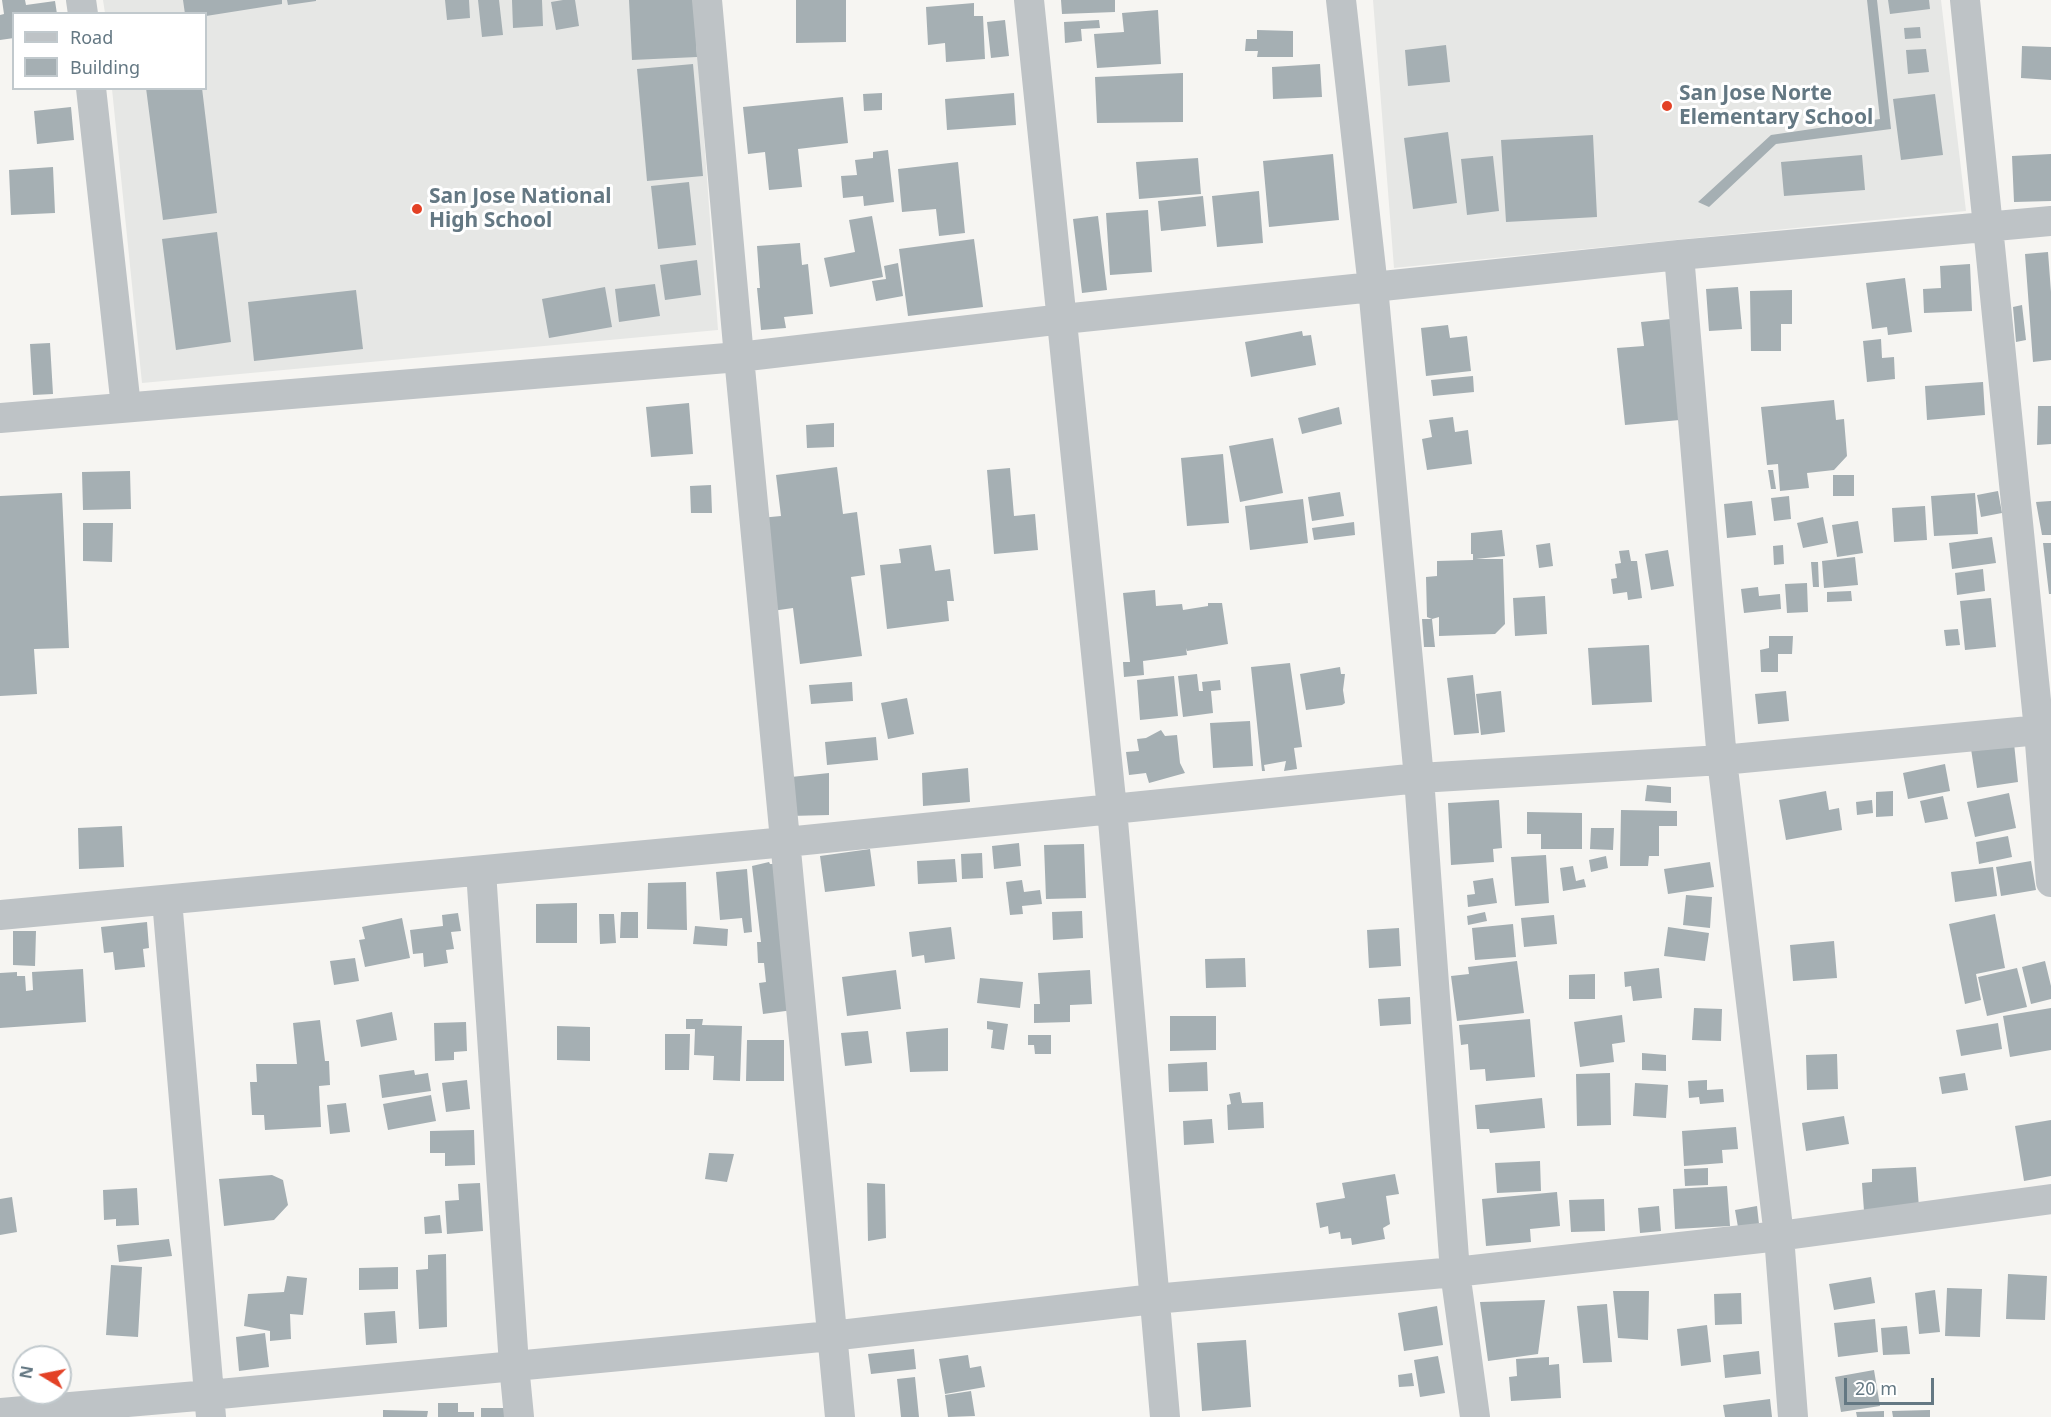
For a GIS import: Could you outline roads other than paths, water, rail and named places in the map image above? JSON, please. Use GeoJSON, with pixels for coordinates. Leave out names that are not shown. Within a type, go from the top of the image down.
{"type":"FeatureCollection","features":[{"type":"Feature","properties":{"kind":"street"},"geometry":{"type":"LineString","coordinates":[[707,0],[840,1417]]}},
{"type":"Feature","properties":{"kind":"street"},"geometry":{"type":"LineString","coordinates":[[1029,0],[1112,809],[1165,1417]]}},
{"type":"Feature","properties":{"kind":"street"},"geometry":{"type":"LineString","coordinates":[[1341,0],[1373,287],[1419,778],[1455,1272],[1475,1417]]}},
{"type":"Feature","properties":{"kind":"street"},"geometry":{"type":"LineString","coordinates":[[1965,0],[2045,729],[2051,882]]}},
{"type":"Feature","properties":{"kind":"street"},"geometry":{"type":"LineString","coordinates":[[91,90],[126,407]]}},
{"type":"Feature","properties":{"kind":"street"},"geometry":{"type":"LineString","coordinates":[[0,418],[739,357],[1063,319],[1679,255],[2051,221]]}},
{"type":"Feature","properties":{"kind":"street"},"geometry":{"type":"LineString","coordinates":[[1679,255],[1722,760],[1779,1236],[1793,1417]]}},
{"type":"Feature","properties":{"kind":"street"},"geometry":{"type":"LineString","coordinates":[[0,915],[786,843],[1419,778],[1722,760],[2045,729]]}},
{"type":"Feature","properties":{"kind":"street"},"geometry":{"type":"LineString","coordinates":[[481,872],[519,1417]]}},
{"type":"Feature","properties":{"kind":"street"},"geometry":{"type":"LineString","coordinates":[[167,900],[210,1406]]}},
{"type":"Feature","properties":{"kind":"street"},"geometry":{"type":"LineString","coordinates":[[0,1413],[210,1406],[514,1365],[831,1336],[1154,1299],[1455,1272],[1779,1236],[2051,1199]]}},
{"type":"Feature","properties":{"kind":"place","name":"San Jose Norte Elementary School"},"geometry":{"type":"Point","coordinates":[1667,106]}},
{"type":"Feature","properties":{"kind":"place","name":"San Jose National High School"},"geometry":{"type":"Point","coordinates":[417,209]}}]}
